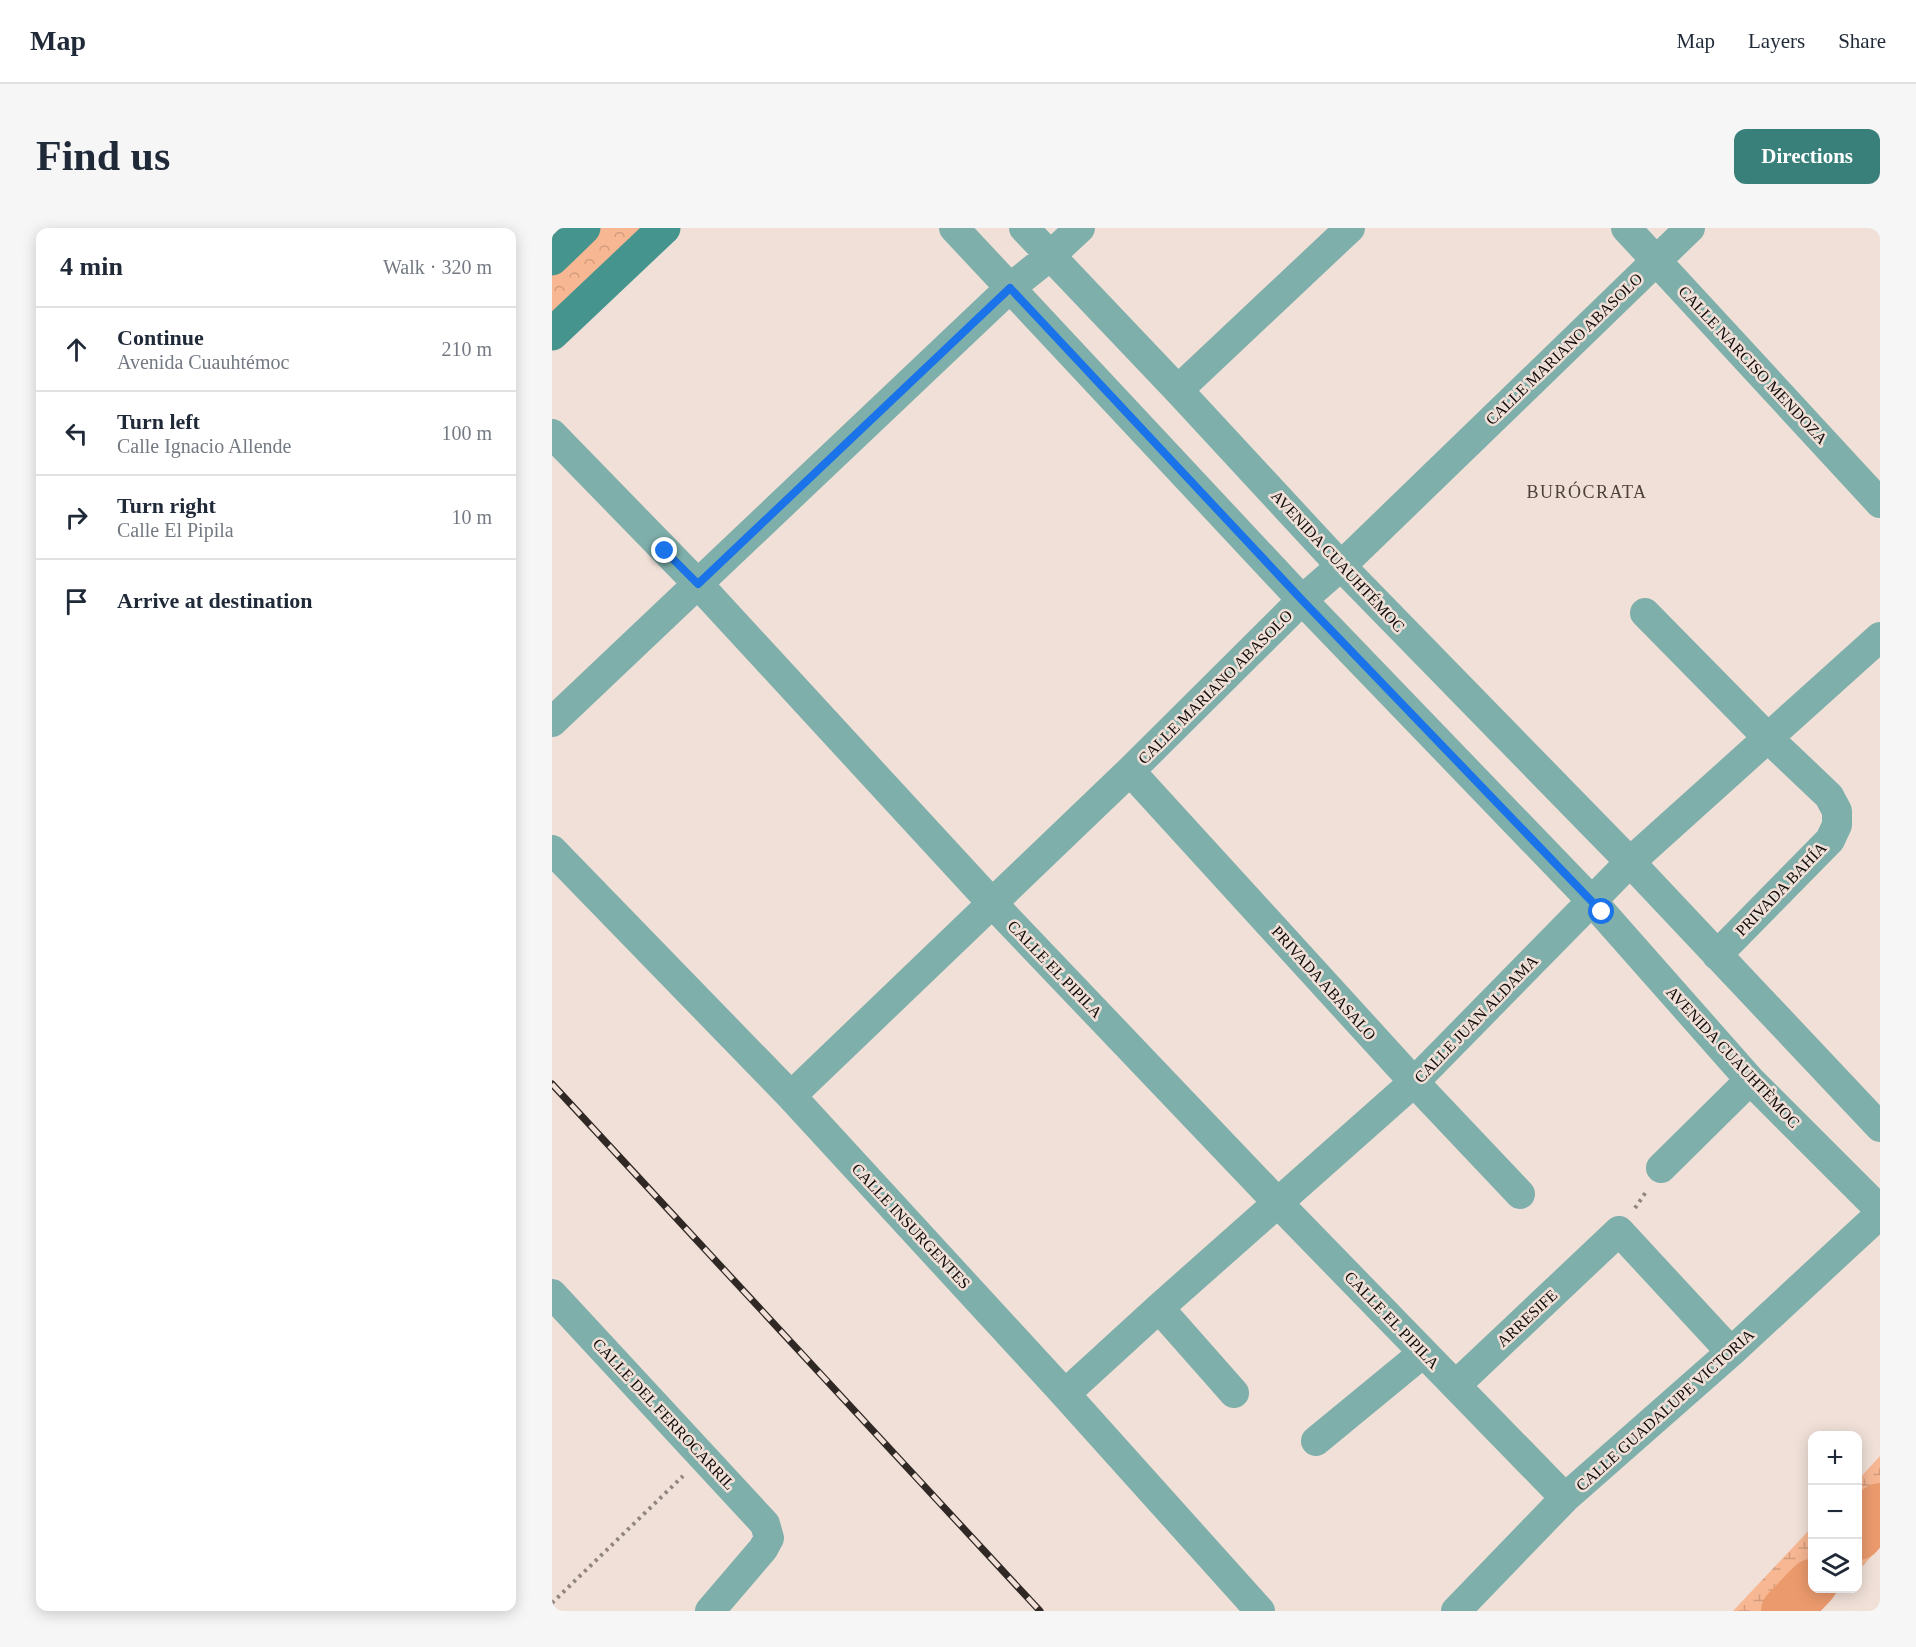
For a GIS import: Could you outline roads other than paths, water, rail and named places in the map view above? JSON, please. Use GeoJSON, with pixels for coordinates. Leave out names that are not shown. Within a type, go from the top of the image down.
{"type":"FeatureCollection","features":[{"type":"Feature","properties":{"kind":"main road"},"geometry":{"type":"LineString","coordinates":[[552,259],[584,228]]}},
{"type":"Feature","properties":{"kind":"main road"},"geometry":{"type":"LineString","coordinates":[[552,334],[664,228]]}},
{"type":"Feature","properties":{"kind":"street"},"geometry":{"type":"LineString","coordinates":[[954,228],[1302,600],[1591,900]]}},
{"type":"Feature","properties":{"kind":"street","name":"AVENIDA CUAUHTÉMOC"},"geometry":{"type":"LineString","coordinates":[[1024,228],[1341,566],[1630,862]]}},
{"type":"Feature","properties":{"kind":"street"},"geometry":{"type":"LineString","coordinates":[[552,722],[1010,288],[1080,228]]}},
{"type":"Feature","properties":{"kind":"street"},"geometry":{"type":"LineString","coordinates":[[1178,390],[1350,228]]}},
{"type":"Feature","properties":{"kind":"street","name":"CALLE NARCISO MENDOZA"},"geometry":{"type":"LineString","coordinates":[[1626,228],[1880,503]]}},
{"type":"Feature","properties":{"kind":"street","name":"CALLE MARIANO ABASOLO"},"geometry":{"type":"LineString","coordinates":[[791,1096],[1130,771],[1302,600],[1341,566],[1690,228]]}},
{"type":"Feature","properties":{"kind":"street","name":"CALLE EL PIPILA"},"geometry":{"type":"LineString","coordinates":[[552,434],[698,584],[992,903],[1278,1203],[1565,1498]]}},
{"type":"Feature","properties":{"kind":"street","name":"PRIVADA BAHÍA"},"geometry":{"type":"LineString","coordinates":[[1645,613],[1768,738],[1829,796],[1837,811],[1837,825],[1830,840],[1717,955]]}},
{"type":"Feature","properties":{"kind":"street","name":"CALLE JUAN ALDAMA"},"geometry":{"type":"LineString","coordinates":[[1065,1394],[1414,1082],[1630,862],[1880,637]]}},
{"type":"Feature","properties":{"kind":"street","name":"PRIVADA ABASALO"},"geometry":{"type":"LineString","coordinates":[[1130,771],[1414,1082],[1520,1194]]}},
{"type":"Feature","properties":{"kind":"street","name":"CALLE INSURGENTES"},"geometry":{"type":"LineString","coordinates":[[552,850],[791,1096],[1065,1394],[1260,1611]]}},
{"type":"Feature","properties":{"kind":"street"},"geometry":{"type":"LineString","coordinates":[[1630,862],[1880,1127]]}},
{"type":"Feature","properties":{"kind":"street","name":"AVENIDA CUAUHTÈMOC"},"geometry":{"type":"LineString","coordinates":[[1591,900],[1750,1080],[1880,1212]]}},
{"type":"Feature","properties":{"kind":"street"},"geometry":{"type":"LineString","coordinates":[[1661,1168],[1750,1080]]}},
{"type":"Feature","properties":{"kind":"street","name":"CALLE GUADALUPE VICTORIA"},"geometry":{"type":"LineString","coordinates":[[1456,1611],[1565,1498],[1731,1352],[1880,1212]]}},
{"type":"Feature","properties":{"kind":"street","name":"ARRESIFE"},"geometry":{"type":"LineString","coordinates":[[1456,1385],[1619,1231],[1643,1254],[1731,1352]]}},
{"type":"Feature","properties":{"kind":"street","name":"CALLE DEL FERROCARRIL"},"geometry":{"type":"LineString","coordinates":[[552,1294],[765,1524],[769,1538],[763,1549],[710,1611]]}},
{"type":"Feature","properties":{"kind":"street"},"geometry":{"type":"LineString","coordinates":[[1159,1308],[1234,1393]]}},
{"type":"Feature","properties":{"kind":"street"},"geometry":{"type":"LineString","coordinates":[[1316,1441],[1423,1353]]}},
{"type":"Feature","properties":{"kind":"waterway"},"geometry":{"type":"LineString","coordinates":[[1862,1530],[1880,1508]]}},
{"type":"Feature","properties":{"kind":"waterway"},"geometry":{"type":"LineString","coordinates":[[1786,1611],[1808,1588]]}},
{"type":"Feature","properties":{"kind":"railway"},"geometry":{"type":"LineString","coordinates":[[552,1084],[1040,1611]]}},
{"type":"Feature","properties":{"kind":"district","name":"BURÓCRATA"},"geometry":{"type":"Point","coordinates":[1587,492]}}]}
